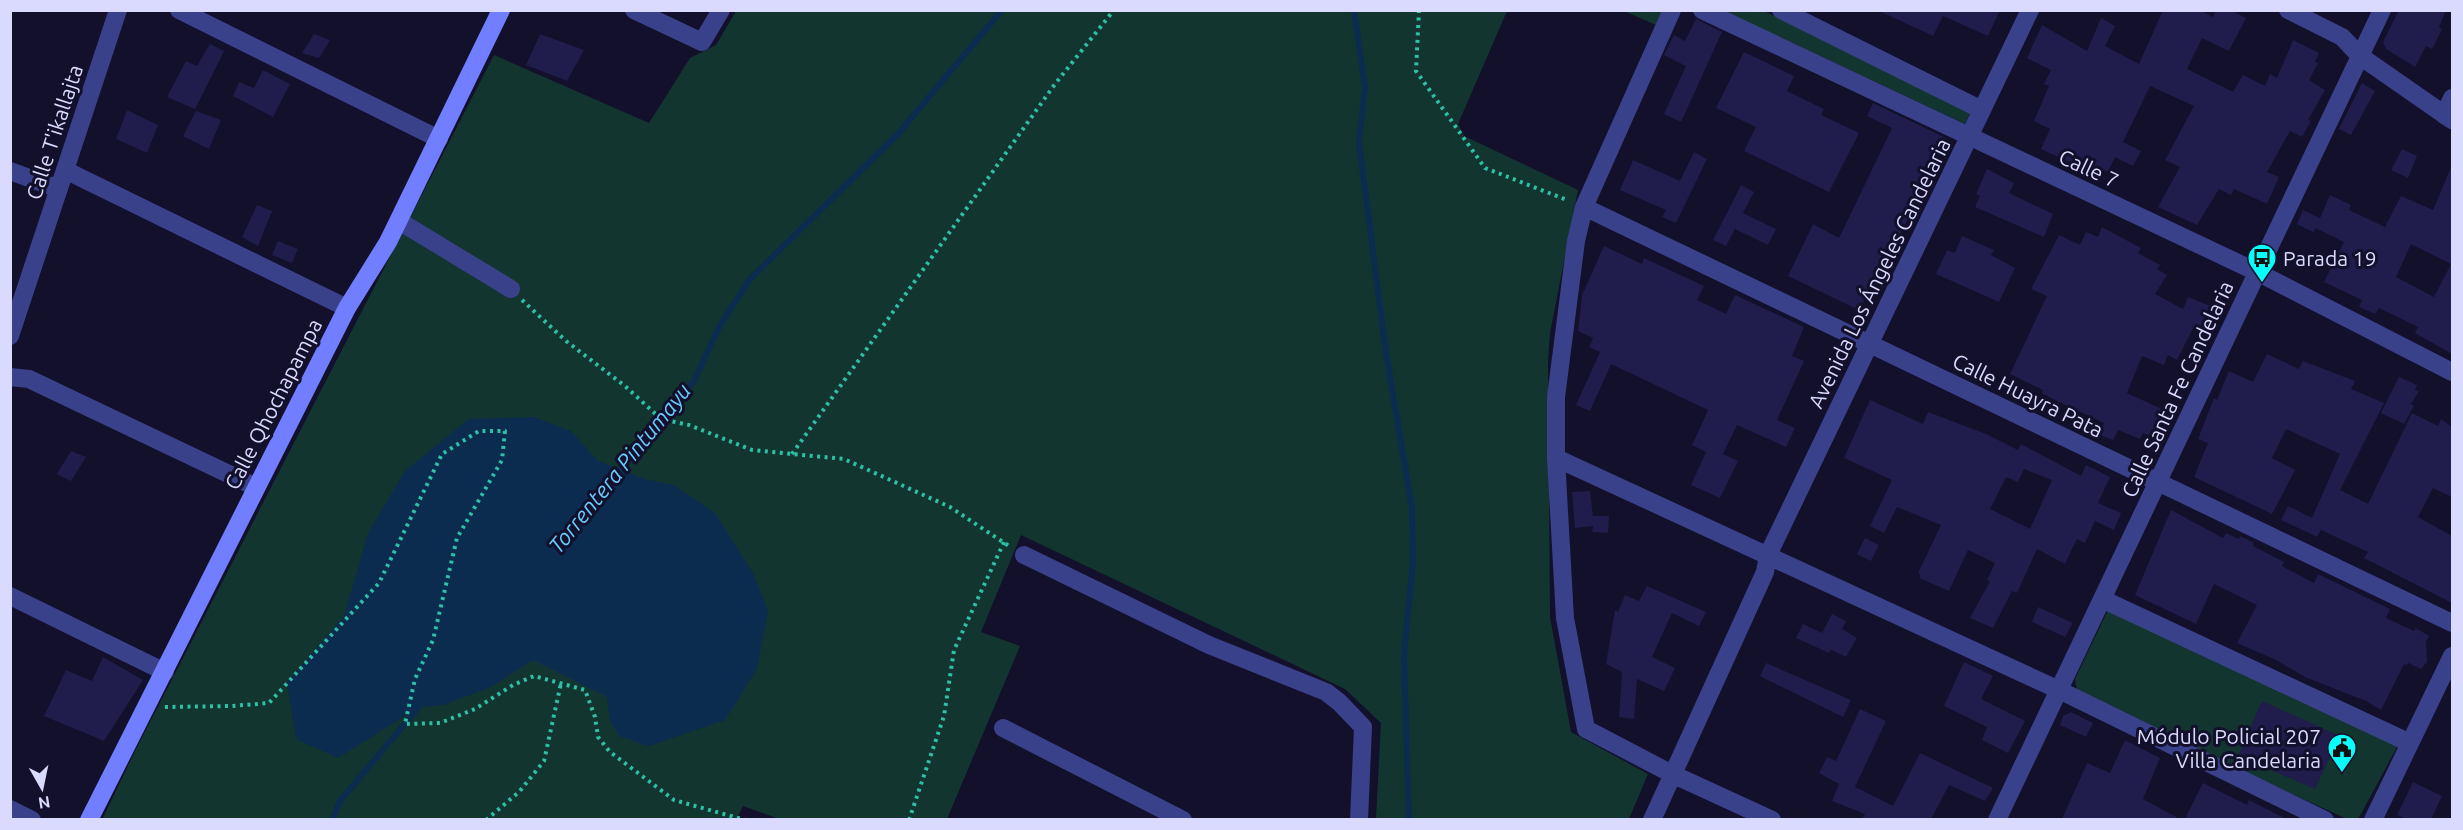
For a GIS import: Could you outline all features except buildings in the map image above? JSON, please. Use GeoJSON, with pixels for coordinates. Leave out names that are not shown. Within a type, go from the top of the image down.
{"type":"FeatureCollection","features":[{"type":"Feature","properties":{"kind":"street","name":"Calle T'ikallajta"},"geometry":{"type":"LineString","coordinates":[[10,336],[118,10]]}},
{"type":"Feature","properties":{"kind":"street"},"geometry":{"type":"LineString","coordinates":[[179,10],[439,139]]}},
{"type":"Feature","properties":{"kind":"street","name":"Calle Qhochapampa"},"geometry":{"type":"LineString","coordinates":[[89,819],[347,308],[399,221],[501,10]]}},
{"type":"Feature","properties":{"kind":"street"},"geometry":{"type":"LineString","coordinates":[[634,10],[702,42],[720,10]]}},
{"type":"Feature","properties":{"kind":"street"},"geometry":{"type":"LineString","coordinates":[[1672,10],[1584,207],[1576,241],[1556,397],[1556,458],[1565,618],[1586,729],[1672,774],[1772,819]]}},
{"type":"Feature","properties":{"kind":"street","name":"Calle 7"},"geometry":{"type":"LineString","coordinates":[[1702,10],[2257,272],[2452,372]]}},
{"type":"Feature","properties":{"kind":"street"},"geometry":{"type":"LineString","coordinates":[[1781,10],[1982,110]]}},
{"type":"Feature","properties":{"kind":"street","name":"Avenida Los Ángeles Candelaria"},"geometry":{"type":"LineString","coordinates":[[1652,819],[1765,572],[1768,555],[1971,137],[2030,10]]}},
{"type":"Feature","properties":{"kind":"street"},"geometry":{"type":"LineString","coordinates":[[2288,10],[2342,37],[2360,56],[2448,117],[2452,98]]}},
{"type":"Feature","properties":{"kind":"street","name":"Calle Santa Fe Candelaria"},"geometry":{"type":"LineString","coordinates":[[1997,819],[2382,10]]}},
{"type":"Feature","properties":{"kind":"street"},"geometry":{"type":"LineString","coordinates":[[65,170],[347,308]]}},
{"type":"Feature","properties":{"kind":"street"},"geometry":{"type":"LineString","coordinates":[[10,171],[59,189]]}},
{"type":"Feature","properties":{"kind":"street","name":"Calle Huayra Pata"},"geometry":{"type":"LineString","coordinates":[[1584,207],[2452,623]]}},
{"type":"Feature","properties":{"kind":"street"},"geometry":{"type":"LineString","coordinates":[[399,221],[511,289]]}},
{"type":"Feature","properties":{"kind":"street"},"geometry":{"type":"LineString","coordinates":[[10,377],[29,379],[255,487]]}},
{"type":"Feature","properties":{"kind":"street"},"geometry":{"type":"LineString","coordinates":[[1556,458],[2059,690],[2325,819]]}},
{"type":"Feature","properties":{"kind":"street"},"geometry":{"type":"LineString","coordinates":[[1024,555],[1209,645],[1326,692],[1340,702],[1363,727],[1359,819]]}},
{"type":"Feature","properties":{"kind":"street"},"geometry":{"type":"LineString","coordinates":[[10,596],[165,672]]}},
{"type":"Feature","properties":{"kind":"street"},"geometry":{"type":"LineString","coordinates":[[2102,599],[2410,743]]}},
{"type":"Feature","properties":{"kind":"street"},"geometry":{"type":"LineString","coordinates":[[2373,819],[2452,656]]}},
{"type":"Feature","properties":{"kind":"street"},"geometry":{"type":"LineString","coordinates":[[1003,728],[1183,819]]}},
{"type":"Feature","properties":{"kind":"street"},"geometry":{"type":"LineString","coordinates":[[10,809],[32,819]]}},
{"type":"Feature","properties":{"kind":"path"},"geometry":{"type":"LineString","coordinates":[[792,454],[1055,84],[1114,10]]}},
{"type":"Feature","properties":{"kind":"path"},"geometry":{"type":"LineString","coordinates":[[1419,10],[1416,71],[1485,168],[1584,207]]}},
{"type":"Feature","properties":{"kind":"path"},"geometry":{"type":"LineString","coordinates":[[511,289],[566,341],[625,386],[661,419],[689,425],[752,450],[844,459],[950,507],[1024,555]]}},
{"type":"Feature","properties":{"kind":"path"},"geometry":{"type":"LineString","coordinates":[[147,707],[269,703],[379,583],[442,454],[479,431],[505,431],[502,460],[457,538],[433,640],[415,679],[405,724],[440,723],[475,709],[534,676],[561,683],[585,690],[595,717],[598,737],[610,752],[674,800],[745,819]]}},
{"type":"Feature","properties":{"kind":"path"},"geometry":{"type":"LineString","coordinates":[[909,819],[944,716],[954,650],[1004,542]]}},
{"type":"Feature","properties":{"kind":"path"},"geometry":{"type":"LineString","coordinates":[[486,819],[519,792],[544,761],[561,683]]}},
{"type":"Feature","properties":{"kind":"green space"},"geometry":{"type":"Polygon","coordinates":[[[736,11],[1507,11],[1458,124],[1464,136],[1578,190],[1550,333],[1548,361],[1550,617],[1571,732],[1648,774],[1629,819],[1376,819],[1381,723],[1345,689],[1021,535],[981,632],[1020,646],[947,819],[779,819],[743,806],[736,820],[102,820],[135,751],[494,55],[649,123],[690,58],[716,45],[736,11]]]}},
{"type":"Feature","properties":{"kind":"green space"},"geometry":{"type":"Polygon","coordinates":[[[1624,11],[1663,11],[1656,25],[1624,11]]]}},
{"type":"Feature","properties":{"kind":"green space"},"geometry":{"type":"Polygon","coordinates":[[[1724,11],[1764,11],[1970,113],[1965,124],[1724,11]]]}},
{"type":"Feature","properties":{"kind":"green space"},"geometry":{"type":"Polygon","coordinates":[[[2109,608],[2398,745],[2360,816],[2356,819],[2347,819],[2082,698],[2077,692],[2075,679],[2109,608]]]}},
{"type":"Feature","properties":{"kind":"water"},"geometry":{"type":"Polygon","coordinates":[[[534,417],[571,431],[598,461],[645,479],[673,485],[714,512],[753,573],[768,611],[757,669],[725,720],[649,746],[619,736],[610,721],[607,697],[533,660],[491,687],[443,705],[419,707],[338,758],[296,739],[287,682],[344,616],[368,533],[405,471],[469,419],[534,417]]]}},
{"type":"Feature","properties":{"kind":"waterway","name":"Torrentera Pintumayu"},"geometry":{"type":"LineString","coordinates":[[616,475],[694,381],[719,327],[750,279],[897,135],[1002,10]]}},
{"type":"Feature","properties":{"kind":"waterway"},"geometry":{"type":"LineString","coordinates":[[1354,10],[1365,87],[1359,143],[1386,353],[1412,508],[1413,562],[1404,655],[1409,820]]}},
{"type":"Feature","properties":{"kind":"waterway","name":"Torrentera Pintumayu"},"geometry":{"type":"LineString","coordinates":[[332,820],[340,801],[423,702]]}},
{"type":"Feature","properties":{"kind":"place","name":"Parada 19"},"geometry":{"type":"Point","coordinates":[2262,284]}},
{"type":"Feature","properties":{"kind":"place","name":"Módulo Policial 207 Villa Candelaria"},"geometry":{"type":"Point","coordinates":[2342,774]}}]}
